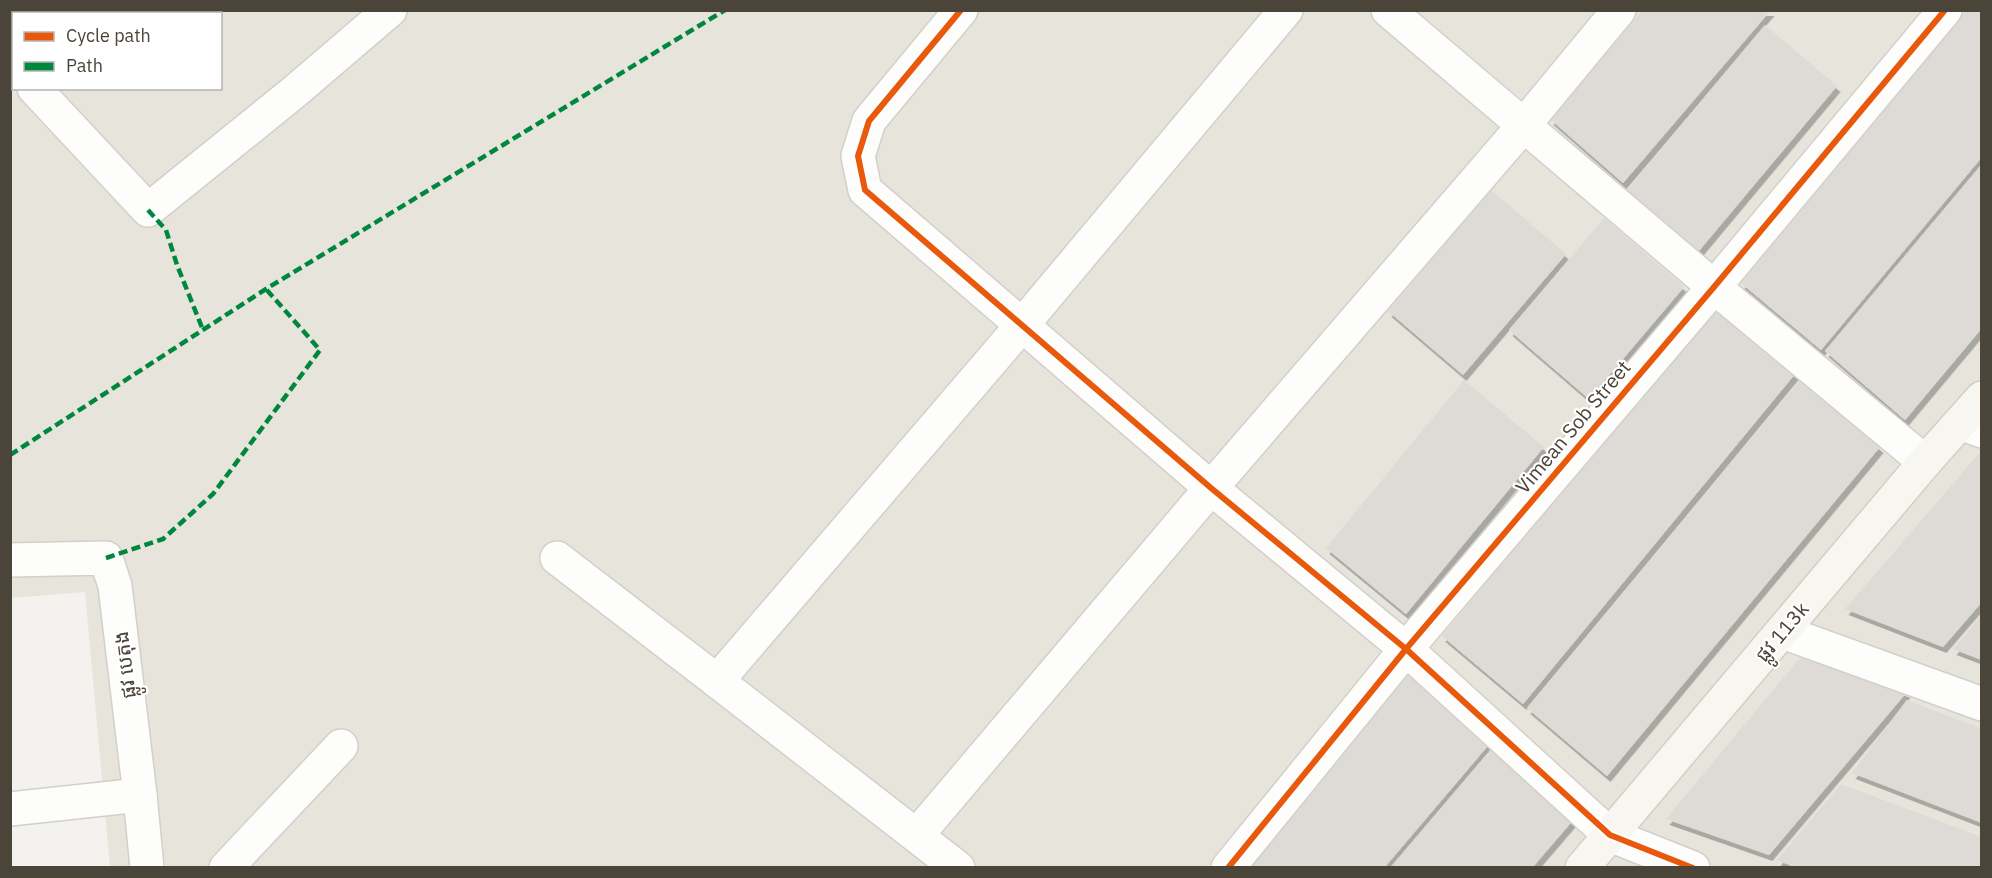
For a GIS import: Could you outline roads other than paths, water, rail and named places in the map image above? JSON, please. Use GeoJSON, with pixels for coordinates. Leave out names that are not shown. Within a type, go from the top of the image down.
{"type":"FeatureCollection","features":[{"type":"Feature","properties":{"kind":"street"},"geometry":{"type":"LineString","coordinates":[[36,90],[148,210],[293,93],[390,10]]}},
{"type":"Feature","properties":{"kind":"street"},"geometry":{"type":"LineString","coordinates":[[961,10],[869,121],[858,156],[865,190],[1212,488],[1406,649],[1610,835],[1693,867]]}},
{"type":"Feature","properties":{"kind":"street"},"geometry":{"type":"LineString","coordinates":[[717,681],[1023,324],[1286,10]]}},
{"type":"Feature","properties":{"kind":"street"},"geometry":{"type":"LineString","coordinates":[[1388,10],[1714,287],[1925,462]]}},
{"type":"Feature","properties":{"kind":"street"},"geometry":{"type":"LineString","coordinates":[[917,835],[1524,125],[1619,10]]}},
{"type":"Feature","properties":{"kind":"street","name":"Vimean Sob Street"},"geometry":{"type":"LineString","coordinates":[[1228,867],[1406,649],[1714,287],[1945,10]]}},
{"type":"Feature","properties":{"kind":"street","name":"ផ្លូវ 113k"},"geometry":{"type":"LineString","coordinates":[[1582,867],[1925,462],[1971,427],[1982,398]]}},
{"type":"Feature","properties":{"kind":"street","name":"ផ្លូវ បេតុង"},"geometry":{"type":"LineString","coordinates":[[10,560],[106,558],[115,586],[147,867]]}},
{"type":"Feature","properties":{"kind":"street"},"geometry":{"type":"LineString","coordinates":[[557,558],[958,867]]}},
{"type":"Feature","properties":{"kind":"street"},"geometry":{"type":"LineString","coordinates":[[1783,632],[1982,704]]}},
{"type":"Feature","properties":{"kind":"street"},"geometry":{"type":"LineString","coordinates":[[226,867],[341,746]]}},
{"type":"Feature","properties":{"kind":"street"},"geometry":{"type":"LineString","coordinates":[[10,809],[140,795]]}}]}
